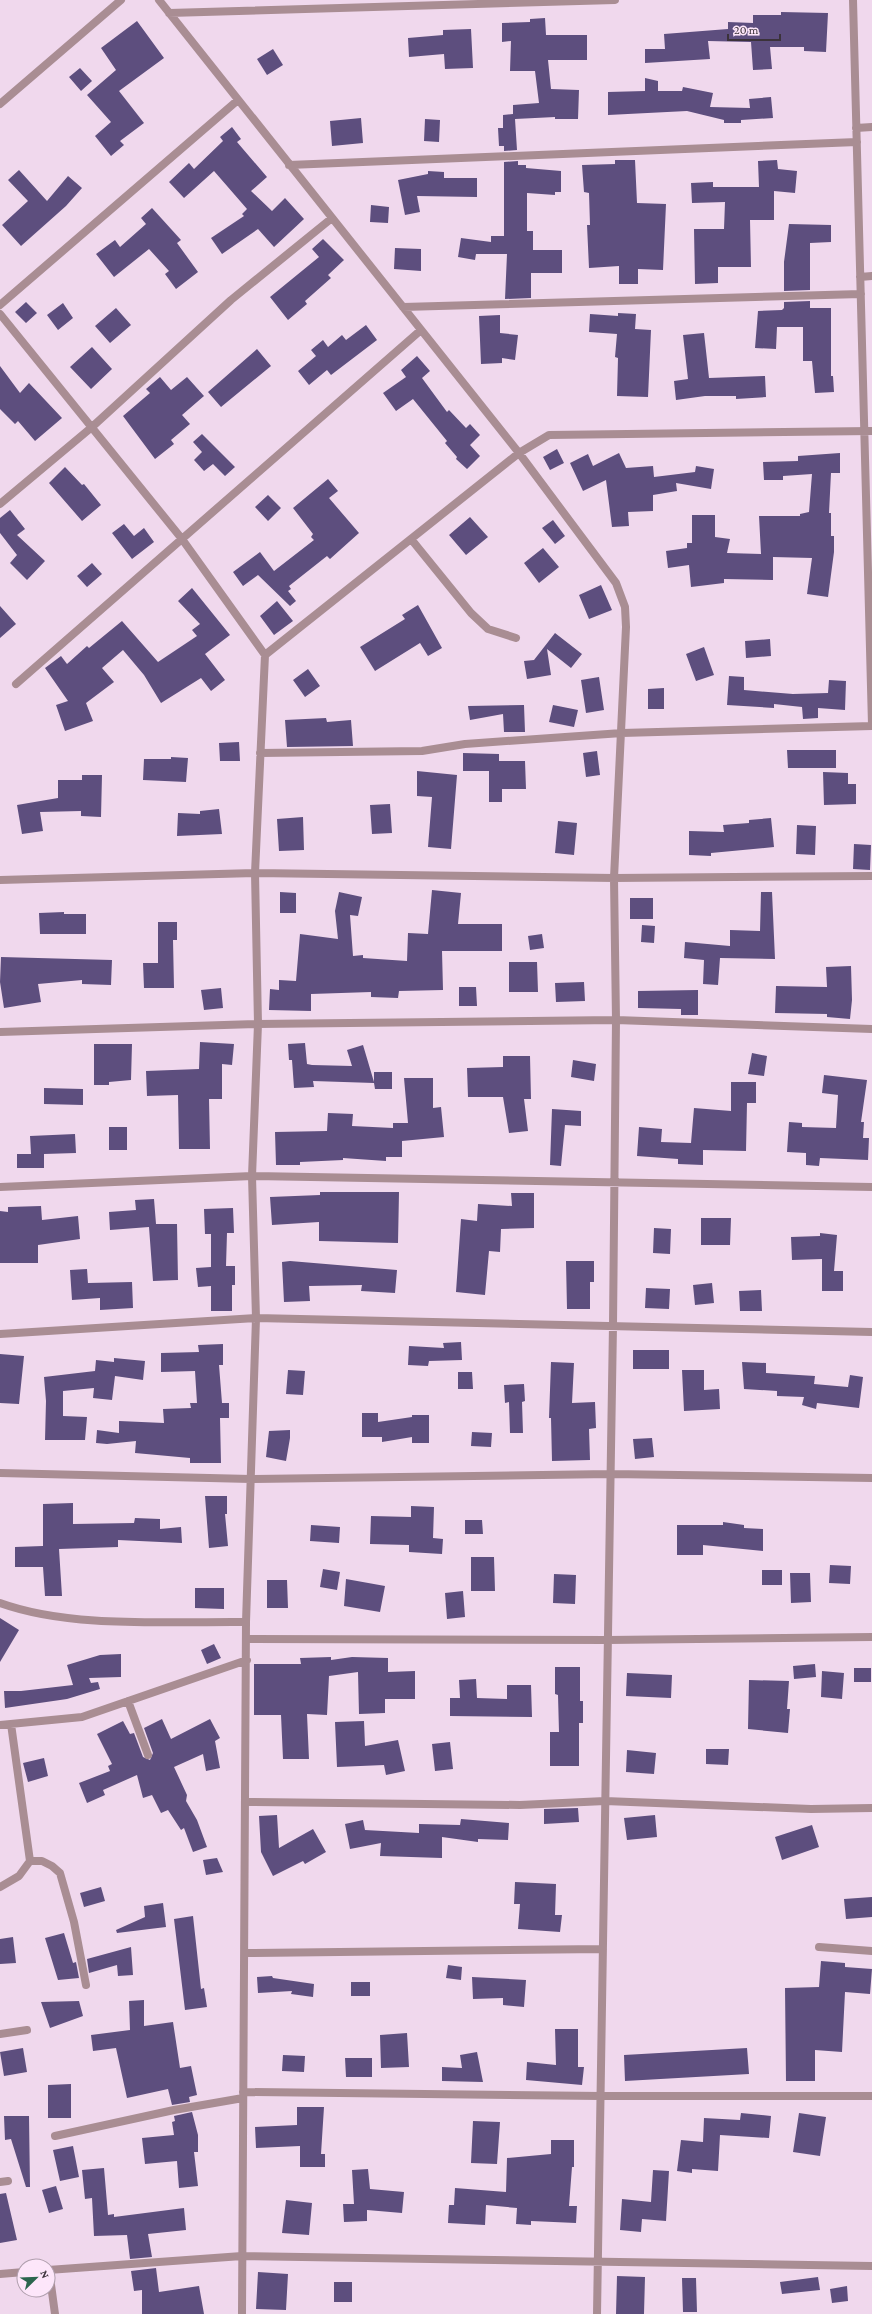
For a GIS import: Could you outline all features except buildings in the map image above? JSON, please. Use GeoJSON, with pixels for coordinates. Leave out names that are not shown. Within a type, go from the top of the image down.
{"type":"FeatureCollection","features":[{"type":"Feature","properties":{"kind":"street"},"geometry":{"type":"LineString","coordinates":[[0,104],[121,0]]}},
{"type":"Feature","properties":{"kind":"street"},"geometry":{"type":"LineString","coordinates":[[159,0],[519,453],[616,583],[623,601],[626,627],[614,878],[616,1020],[613,1326],[598,2314]]}},
{"type":"Feature","properties":{"kind":"street"},"geometry":{"type":"LineString","coordinates":[[169,13],[615,0]]}},
{"type":"Feature","properties":{"kind":"street"},"geometry":{"type":"LineString","coordinates":[[260,753],[422,751],[465,744],[622,732],[872,726],[868,431],[860,277],[853,0]]}},
{"type":"Feature","properties":{"kind":"street"},"geometry":{"type":"LineString","coordinates":[[0,305],[238,100]]}},
{"type":"Feature","properties":{"kind":"street"},"geometry":{"type":"LineString","coordinates":[[856,128],[872,127]]}},
{"type":"Feature","properties":{"kind":"street"},"geometry":{"type":"LineString","coordinates":[[289,165],[857,142]]}},
{"type":"Feature","properties":{"kind":"street"},"geometry":{"type":"LineString","coordinates":[[0,504],[92,427],[231,300],[332,218]]}},
{"type":"Feature","properties":{"kind":"street"},"geometry":{"type":"LineString","coordinates":[[860,277],[872,276]]}},
{"type":"Feature","properties":{"kind":"street"},"geometry":{"type":"LineString","coordinates":[[403,307],[861,294]]}},
{"type":"Feature","properties":{"kind":"street"},"geometry":{"type":"LineString","coordinates":[[0,314],[182,539],[265,655],[255,873],[258,1024],[252,1176],[256,1318],[246,1622],[247,1660],[242,2314]]}},
{"type":"Feature","properties":{"kind":"street"},"geometry":{"type":"LineString","coordinates":[[16,684],[421,330]]}},
{"type":"Feature","properties":{"kind":"street"},"geometry":{"type":"LineString","coordinates":[[265,655],[519,453],[549,435],[868,431]]}},
{"type":"Feature","properties":{"kind":"street"},"geometry":{"type":"LineString","coordinates":[[411,538],[477,619],[488,629],[516,638]]}},
{"type":"Feature","properties":{"kind":"street"},"geometry":{"type":"LineString","coordinates":[[0,880],[255,873],[614,878],[872,876]]}},
{"type":"Feature","properties":{"kind":"street"},"geometry":{"type":"LineString","coordinates":[[0,1032],[258,1024],[616,1020],[872,1029]]}},
{"type":"Feature","properties":{"kind":"street"},"geometry":{"type":"LineString","coordinates":[[0,1187],[252,1176],[872,1187]]}},
{"type":"Feature","properties":{"kind":"street"},"geometry":{"type":"LineString","coordinates":[[0,1334],[256,1318],[872,1332]]}},
{"type":"Feature","properties":{"kind":"street"},"geometry":{"type":"LineString","coordinates":[[0,1473],[251,1479],[611,1474],[872,1478]]}},
{"type":"Feature","properties":{"kind":"street"},"geometry":{"type":"LineString","coordinates":[[0,1603],[20,1610],[62,1618],[106,1621],[246,1622]]}},
{"type":"Feature","properties":{"kind":"street"},"geometry":{"type":"LineString","coordinates":[[247,1639],[608,1640],[872,1636]]}},
{"type":"Feature","properties":{"kind":"street"},"geometry":{"type":"LineString","coordinates":[[0,1725],[82,1717],[247,1660]]}},
{"type":"Feature","properties":{"kind":"street"},"geometry":{"type":"LineString","coordinates":[[128,1701],[148,1755]]}},
{"type":"Feature","properties":{"kind":"street"},"geometry":{"type":"LineString","coordinates":[[0,1887],[20,1876],[30,1861],[10,1724]]}},
{"type":"Feature","properties":{"kind":"street"},"geometry":{"type":"LineString","coordinates":[[246,1802],[520,1804],[606,1801],[811,1809],[872,1808]]}},
{"type":"Feature","properties":{"kind":"street"},"geometry":{"type":"LineString","coordinates":[[30,1861],[42,1861],[52,1866],[60,1873],[74,1922],[86,1985]]}},
{"type":"Feature","properties":{"kind":"street"},"geometry":{"type":"LineString","coordinates":[[819,1947],[872,1950]]}},
{"type":"Feature","properties":{"kind":"street"},"geometry":{"type":"LineString","coordinates":[[244,1953],[603,1949]]}},
{"type":"Feature","properties":{"kind":"street"},"geometry":{"type":"LineString","coordinates":[[0,2034],[27,2030]]}},
{"type":"Feature","properties":{"kind":"street"},"geometry":{"type":"LineString","coordinates":[[55,2136],[243,2095],[872,2096]]}},
{"type":"Feature","properties":{"kind":"street"},"geometry":{"type":"LineString","coordinates":[[56,2269],[242,2256],[872,2266]]}},
{"type":"Feature","properties":{"kind":"street"},"geometry":{"type":"LineString","coordinates":[[0,2274],[16,2273]]}},
{"type":"Feature","properties":{"kind":"street"},"geometry":{"type":"LineString","coordinates":[[52,2298],[55,2314]]}}]}
